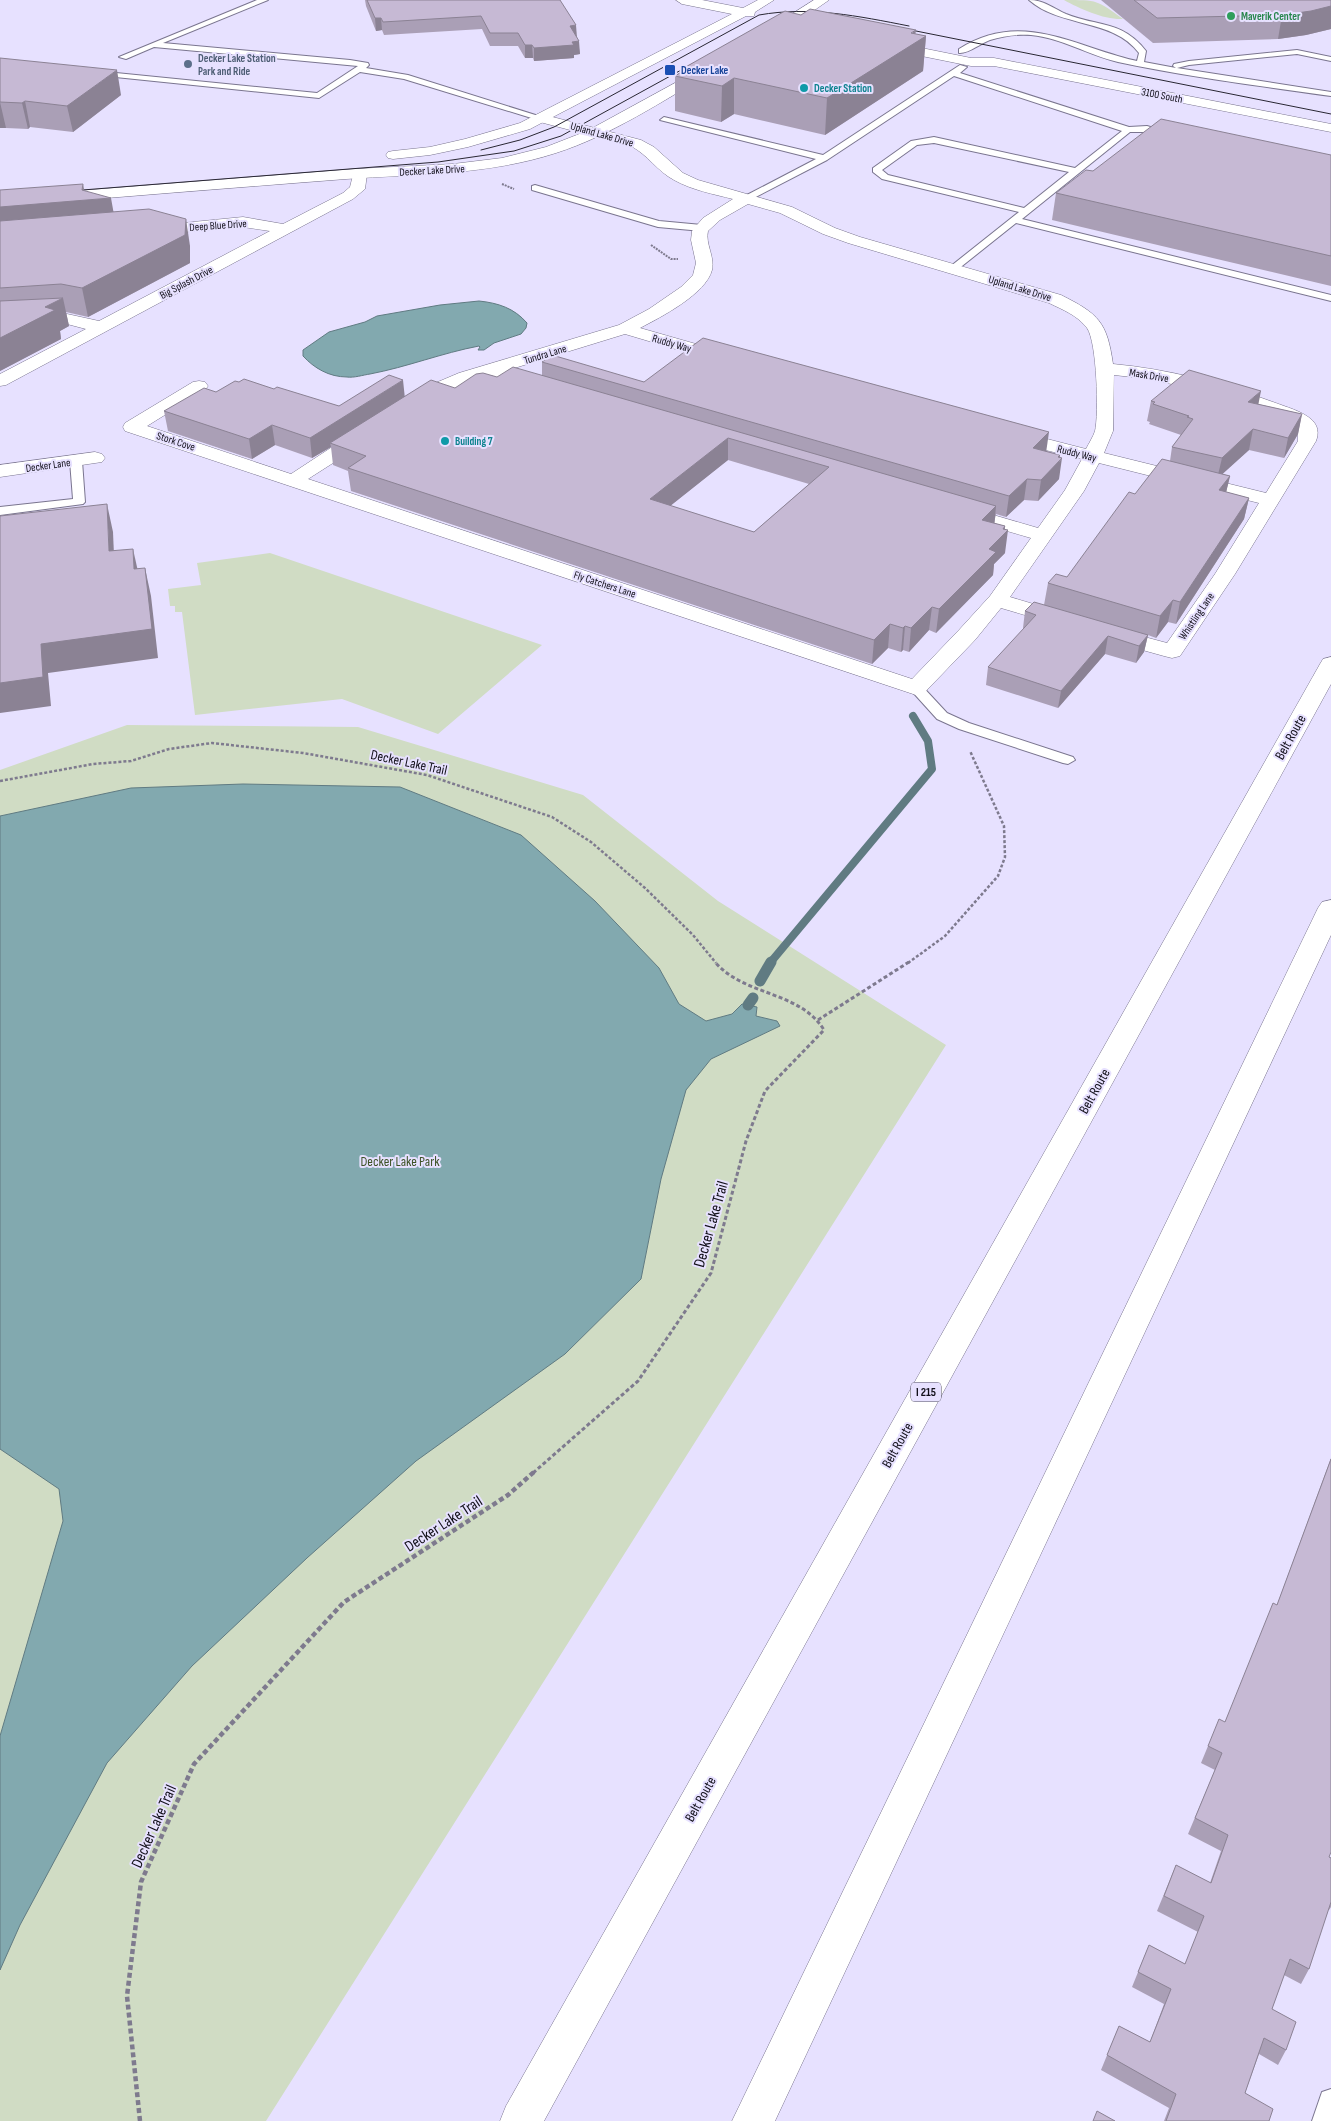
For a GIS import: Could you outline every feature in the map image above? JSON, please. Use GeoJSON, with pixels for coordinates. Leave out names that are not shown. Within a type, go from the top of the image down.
{"type":"FeatureCollection","features":[{"type":"Feature","properties":{"kind":"main road"},"geometry":{"type":"LineString","coordinates":[[682,0],[807,25]]}},
{"type":"Feature","properties":{"kind":"main road","name":"Decker Lake Drive"},"geometry":{"type":"LineString","coordinates":[[374,157],[430,151],[468,143],[513,130],[542,118],[768,0]]}},
{"type":"Feature","properties":{"kind":"main road"},"geometry":{"type":"LineString","coordinates":[[764,37],[791,22],[823,0]]}},
{"type":"Feature","properties":{"kind":"main road","name":"3100 South"},"geometry":{"type":"LineString","coordinates":[[884,35],[982,55],[994,62]]}},
{"type":"Feature","properties":{"kind":"main road","name":"3100 South"},"geometry":{"type":"LineString","coordinates":[[870,42],[971,62],[994,62],[1331,128]]}},
{"type":"Feature","properties":{"kind":"main road","name":"Decker Lake Drive"},"geometry":{"type":"LineString","coordinates":[[0,202],[486,166],[550,151],[596,132],[716,64]]}},
{"type":"Feature","properties":{"kind":"main road","name":"Upland Lake Drive"},"geometry":{"type":"LineString","coordinates":[[542,118],[636,143],[649,150],[667,168],[693,183],[786,210],[829,231],[1055,299],[1083,313],[1096,328],[1101,339],[1105,369],[1104,431],[1093,457],[1074,491],[997,600],[967,636],[916,688]]}},
{"type":"Feature","properties":{"kind":"main road","name":"Big Splash Drive"},"geometry":{"type":"LineString","coordinates":[[0,381],[354,192],[357,188],[359,174]]}},
{"type":"Feature","properties":{"kind":"main road"},"geometry":{"type":"LineString","coordinates":[[702,228],[714,217],[748,198]]}},
{"type":"Feature","properties":{"kind":"main road","name":"Deep Blue Drive"},"geometry":{"type":"LineString","coordinates":[[136,231],[243,222],[285,230]]}},
{"type":"Feature","properties":{"kind":"main road","name":"Tundra Lane"},"geometry":{"type":"LineString","coordinates":[[401,411],[439,388],[625,329],[663,307],[695,283],[705,268],[699,237],[702,228]]}},
{"type":"Feature","properties":{"kind":"main road"},"geometry":{"type":"LineString","coordinates":[[0,322],[67,319],[101,327]]}},
{"type":"Feature","properties":{"kind":"main road","name":"Ruddy Way"},"geometry":{"type":"LineString","coordinates":[[625,329],[739,362]]}},
{"type":"Feature","properties":{"kind":"main road"},"geometry":{"type":"LineString","coordinates":[[494,369],[518,382],[554,393]]}},
{"type":"Feature","properties":{"kind":"main road","name":"Mask Drive"},"geometry":{"type":"LineString","coordinates":[[1105,369],[1168,377],[1278,409],[1306,424]]}},
{"type":"Feature","properties":{"kind":"main road","name":"Stork Cove"},"geometry":{"type":"LineString","coordinates":[[199,386],[132,427],[294,480]]}},
{"type":"Feature","properties":{"kind":"main road","name":"Whistling Lane"},"geometry":{"type":"LineString","coordinates":[[997,600],[1172,651],[1190,626],[1307,442],[1309,431],[1306,424]]}},
{"type":"Feature","properties":{"kind":"main road"},"geometry":{"type":"LineString","coordinates":[[294,480],[376,427]]}},
{"type":"Feature","properties":{"kind":"main road","name":"Ruddy Way"},"geometry":{"type":"LineString","coordinates":[[997,432],[1271,500]]}},
{"type":"Feature","properties":{"kind":"main road","name":"Decker Lane"},"geometry":{"type":"LineString","coordinates":[[0,471],[86,460]]}},
{"type":"Feature","properties":{"kind":"main road","name":"Fly Catchers Lane"},"geometry":{"type":"LineString","coordinates":[[294,480],[916,688]]}},
{"type":"Feature","properties":{"kind":"main road"},"geometry":{"type":"LineString","coordinates":[[946,507],[1042,535]]}},
{"type":"Feature","properties":{"kind":"main road","name":"Belt Route"},"geometry":{"type":"LineString","coordinates":[[522,2121],[1331,664]]}},
{"type":"Feature","properties":{"kind":"main road"},"geometry":{"type":"LineString","coordinates":[[753,2121],[1331,908]]}},
{"type":"Feature","properties":{"kind":"lane"},"geometry":{"type":"LineString","coordinates":[[123,57],[264,0]]}},
{"type":"Feature","properties":{"kind":"lane"},"geometry":{"type":"LineString","coordinates":[[1033,0],[1064,16],[1117,30],[1134,41],[1143,53],[1140,64]]}},
{"type":"Feature","properties":{"kind":"lane"},"geometry":{"type":"LineString","coordinates":[[962,51],[980,40],[1000,34],[1030,33],[1048,36],[1115,59],[1331,94]]}},
{"type":"Feature","properties":{"kind":"lane"},"geometry":{"type":"LineString","coordinates":[[88,73],[319,96],[366,65],[154,45]]}},
{"type":"Feature","properties":{"kind":"lane"},"geometry":{"type":"LineString","coordinates":[[1170,69],[1189,63],[1297,52],[1331,59]]}},
{"type":"Feature","properties":{"kind":"lane"},"geometry":{"type":"LineString","coordinates":[[748,198],[824,158],[971,62]]}},
{"type":"Feature","properties":{"kind":"lane"},"geometry":{"type":"LineString","coordinates":[[359,69],[404,76],[542,118]]}},
{"type":"Feature","properties":{"kind":"lane"},"geometry":{"type":"LineString","coordinates":[[955,74],[1128,130],[1147,129],[1176,135]]}},
{"type":"Feature","properties":{"kind":"lane"},"geometry":{"type":"LineString","coordinates":[[664,120],[824,158]]}},
{"type":"Feature","properties":{"kind":"lane"},"geometry":{"type":"LineString","coordinates":[[954,268],[1128,130]]}},
{"type":"Feature","properties":{"kind":"lane"},"geometry":{"type":"LineString","coordinates":[[1025,211],[885,177],[876,170],[914,143],[934,140],[1076,171]]}},
{"type":"Feature","properties":{"kind":"lane"},"geometry":{"type":"LineString","coordinates":[[535,188],[658,224],[702,228]]}},
{"type":"Feature","properties":{"kind":"lane"},"geometry":{"type":"LineString","coordinates":[[1015,220],[1331,298]]}},
{"type":"Feature","properties":{"kind":"lane"},"geometry":{"type":"LineString","coordinates":[[0,511],[79,502],[86,460]]}},
{"type":"Feature","properties":{"kind":"lane"},"geometry":{"type":"LineString","coordinates":[[916,688],[942,716],[964,726],[1068,760]]}},
{"type":"Feature","properties":{"kind":"lane"},"geometry":{"type":"LineString","coordinates":[[1325,2121],[1331,2101]]}},
{"type":"Feature","properties":{"kind":"path"},"geometry":{"type":"LineString","coordinates":[[818,1020],[909,962],[945,936],[998,876],[1005,857],[1004,826],[970,750],[964,726]]}},
{"type":"Feature","properties":{"kind":"path","name":"Decker Lake Trail"},"geometry":{"type":"LineString","coordinates":[[0,781],[93,764],[130,761],[170,749],[212,743],[303,753],[427,775],[552,817],[583,837],[645,888],[692,935],[722,970],[748,986],[803,1007],[818,1020],[824,1030],[765,1092],[746,1140],[711,1273],[638,1381],[508,1495],[344,1602],[194,1764],[141,1882],[127,1996],[140,2121]]}},
{"type":"Feature","properties":{"kind":"green space"},"geometry":{"type":"Polygon","coordinates":[[[1064,0],[1096,2],[1123,19],[1101,16],[1064,0]]]}},
{"type":"Feature","properties":{"kind":"green space"},"geometry":{"type":"Polygon","coordinates":[[[270,553],[542,645],[438,734],[342,699],[195,715],[182,612],[175,612],[175,606],[170,606],[168,589],[201,585],[197,563],[270,553]]]}},
{"type":"Feature","properties":{"kind":"green space","name":"Decker Lake Park"},"geometry":{"type":"Polygon","coordinates":[[[127,725],[358,727],[583,795],[718,901],[946,1045],[266,2121],[0,2121],[0,770],[127,725]]]}},
{"type":"Feature","properties":{"kind":"shaded area"},"geometry":{"type":"Polygon","coordinates":[[[479,301],[493,303],[511,310],[527,323],[526,328],[521,334],[494,343],[484,350],[478,350],[479,346],[356,377],[340,377],[328,374],[317,368],[303,356],[303,350],[329,332],[365,322],[377,316],[440,305],[479,301]]]}},
{"type":"Feature","properties":{"kind":"shaded area"},"geometry":{"type":"Polygon","coordinates":[[[243,784],[400,787],[521,835],[595,901],[659,968],[679,1004],[706,1021],[732,1014],[742,1004],[757,1007],[756,1016],[777,1021],[780,1026],[711,1059],[686,1090],[661,1179],[641,1279],[565,1354],[416,1461],[307,1558],[192,1666],[107,1763],[20,1925],[0,1970],[0,1736],[63,1521],[59,1489],[0,1449],[0,816],[131,788],[243,784]]]}},
{"type":"Feature","properties":{"kind":"building"},"geometry":{"type":"Polygon","coordinates":[[[367,0],[560,0],[576,25],[570,26],[579,41],[572,42],[574,45],[534,48],[532,45],[525,45],[518,33],[490,33],[481,16],[383,22],[381,18],[375,18],[367,0]]]}},
{"type":"Feature","properties":{"kind":"building"},"geometry":{"type":"Polygon","coordinates":[[[1134,0],[1331,0],[1331,6],[1282,15],[1157,18],[1134,0]]]}},
{"type":"Feature","properties":{"kind":"building"},"geometry":{"type":"Polygon","coordinates":[[[810,9],[916,30],[911,33],[926,36],[827,98],[734,78],[722,86],[675,76],[685,70],[682,69],[785,11],[801,15],[810,9]]]}},
{"type":"Feature","properties":{"kind":"building"},"geometry":{"type":"Polygon","coordinates":[[[0,58],[117,70],[67,106],[25,101],[22,103],[0,102],[0,58]]]}},
{"type":"Feature","properties":{"kind":"building"},"geometry":{"type":"Polygon","coordinates":[[[1161,119],[1331,155],[1331,256],[1056,193],[1086,170],[1093,171],[1161,119]]]}},
{"type":"Feature","properties":{"kind":"building"},"geometry":{"type":"Polygon","coordinates":[[[83,184],[82,190],[111,198],[0,207],[0,190],[83,184]]]}},
{"type":"Feature","properties":{"kind":"building"},"geometry":{"type":"Polygon","coordinates":[[[149,209],[186,219],[185,235],[82,288],[61,284],[0,288],[0,221],[149,209]]]}},
{"type":"Feature","properties":{"kind":"building"},"geometry":{"type":"Polygon","coordinates":[[[63,298],[45,307],[55,310],[0,338],[0,301],[63,298]]]}},
{"type":"Feature","properties":{"kind":"building"},"geometry":{"type":"Polygon","coordinates":[[[703,338],[1049,432],[1033,448],[1060,455],[1058,457],[1062,458],[1041,480],[1027,479],[1009,496],[542,362],[552,355],[644,382],[703,338]]]}},
{"type":"Feature","properties":{"kind":"building"},"geometry":{"type":"Polygon","coordinates":[[[513,367],[996,506],[982,520],[1005,526],[1003,529],[1008,530],[989,549],[996,552],[939,609],[932,607],[911,628],[890,624],[874,640],[348,468],[366,456],[330,443],[431,380],[455,388],[476,374],[483,373],[497,377],[513,367]],[[728,438],[650,499],[754,532],[829,467],[728,438]]]}},
{"type":"Feature","properties":{"kind":"building"},"geometry":{"type":"Polygon","coordinates":[[[1189,370],[1261,391],[1248,402],[1302,414],[1288,438],[1253,429],[1222,458],[1172,447],[1193,419],[1153,404],[1155,402],[1151,401],[1189,370]]]}},
{"type":"Feature","properties":{"kind":"building"},"geometry":{"type":"Polygon","coordinates":[[[389,375],[403,380],[310,438],[272,425],[249,439],[164,411],[204,388],[216,392],[235,381],[239,382],[244,379],[339,406],[389,375]]]}},
{"type":"Feature","properties":{"kind":"building"},"geometry":{"type":"Polygon","coordinates":[[[1162,459],[1230,476],[1219,490],[1249,498],[1180,602],[1173,600],[1160,616],[1048,583],[1056,574],[1067,577],[1129,492],[1135,494],[1162,459]]]}},
{"type":"Feature","properties":{"kind":"building"},"geometry":{"type":"Polygon","coordinates":[[[107,504],[109,551],[133,549],[134,569],[145,568],[152,629],[41,644],[43,677],[0,683],[0,516],[107,504]]]}},
{"type":"Feature","properties":{"kind":"building"},"geometry":{"type":"Polygon","coordinates":[[[1034,602],[1148,635],[1139,646],[1108,636],[1061,691],[988,667],[1036,615],[1025,611],[1034,602]]]}},
{"type":"Feature","properties":{"kind":"building"},"geometry":{"type":"Polygon","coordinates":[[[1331,1459],[1331,1852],[1329,1857],[1331,1858],[1331,1902],[1309,1969],[1290,1959],[1272,2009],[1296,2022],[1286,2050],[1264,2038],[1245,2093],[1273,2109],[1269,2121],[1166,2121],[1176,2094],[1107,2055],[1119,2026],[1150,2042],[1171,1989],[1138,1972],[1149,1945],[1185,1964],[1204,1916],[1164,1896],[1176,1865],[1211,1883],[1228,1835],[1195,1818],[1222,1753],[1208,1746],[1219,1719],[1225,1722],[1273,1603],[1277,1605],[1331,1459]]]}},
{"type":"Feature","properties":{"kind":"building"},"geometry":{"type":"Polygon","coordinates":[[[1097,2111],[1115,2121],[1093,2121],[1097,2111]]]}},
{"type":"Feature","properties":{"kind":"waterway"},"geometry":{"type":"LineString","coordinates":[[770,963],[932,769],[928,741],[913,716]]}},
{"type":"Feature","properties":{"kind":"waterway"},"geometry":{"type":"LineString","coordinates":[[760,981],[771,962]]}},
{"type":"Feature","properties":{"kind":"waterway"},"geometry":{"type":"LineString","coordinates":[[748,1005],[753,998]]}},
{"type":"Feature","properties":{"kind":"tram line"},"geometry":{"type":"LineString","coordinates":[[481,150],[520,140],[554,127],[759,15],[778,12],[834,13],[909,26]]}},
{"type":"Feature","properties":{"kind":"tram line"},"geometry":{"type":"LineString","coordinates":[[901,28],[1331,114]]}},
{"type":"Feature","properties":{"kind":"tram line"},"geometry":{"type":"LineString","coordinates":[[70,191],[438,162],[514,151],[561,136],[694,63]]}},
{"type":"Feature","properties":{"kind":"place","name":"Maverik Center"},"geometry":{"type":"Point","coordinates":[1231,16]}},
{"type":"Feature","properties":{"kind":"place","name":"Decker Lake Station Park and Ride"},"geometry":{"type":"Point","coordinates":[188,64]}},
{"type":"Feature","properties":{"kind":"place","name":"Decker Lake"},"geometry":{"type":"Point","coordinates":[670,70]}},
{"type":"Feature","properties":{"kind":"place","name":"Decker Station"},"geometry":{"type":"Point","coordinates":[804,88]}},
{"type":"Feature","properties":{"kind":"place","name":"Building 7"},"geometry":{"type":"Point","coordinates":[445,441]}}]}
